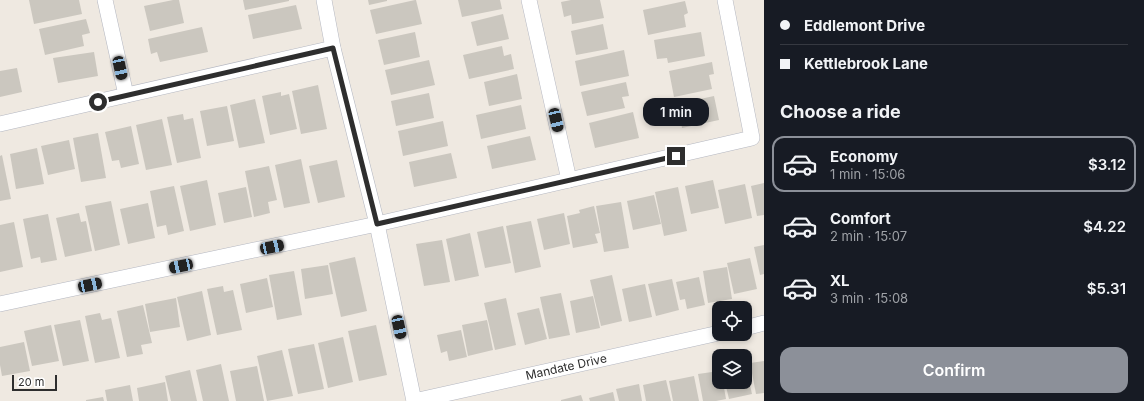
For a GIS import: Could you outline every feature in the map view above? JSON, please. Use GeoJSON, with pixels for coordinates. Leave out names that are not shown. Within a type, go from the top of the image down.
{"type":"FeatureCollection","features":[{"type":"Feature","properties":{"kind":"street"},"geometry":{"type":"LineString","coordinates":[[105,0],[126,96]]}},
{"type":"Feature","properties":{"kind":"street"},"geometry":{"type":"LineString","coordinates":[[324,0],[333,48],[377,224],[414,401]]}},
{"type":"Feature","properties":{"kind":"street"},"geometry":{"type":"LineString","coordinates":[[529,0],[569,180]]}},
{"type":"Feature","properties":{"kind":"street"},"geometry":{"type":"LineString","coordinates":[[0,304],[377,224],[752,138],[725,0]]}},
{"type":"Feature","properties":{"kind":"street"},"geometry":{"type":"LineString","coordinates":[[0,124],[333,48]]}},
{"type":"Feature","properties":{"kind":"street"},"geometry":{"type":"LineString","coordinates":[[752,326],[764,323]]}},
{"type":"Feature","properties":{"kind":"street","name":"Mandate Drive"},"geometry":{"type":"LineString","coordinates":[[414,401],[712,335]]}},
{"type":"Feature","properties":{"kind":"building"},"geometry":{"type":"Polygon","coordinates":[[[29,0],[79,0],[82,14],[34,24],[29,0]]]}},
{"type":"Feature","properties":{"kind":"building"},"geometry":{"type":"Polygon","coordinates":[[[179,0],[184,23],[150,31],[144,6],[179,0]]]}},
{"type":"Feature","properties":{"kind":"building"},"geometry":{"type":"Polygon","coordinates":[[[243,0],[289,0],[289,1],[245,10],[243,0]]]}},
{"type":"Feature","properties":{"kind":"building"},"geometry":{"type":"Polygon","coordinates":[[[368,0],[387,0],[387,1],[369,5],[368,0]]]}},
{"type":"Feature","properties":{"kind":"building"},"geometry":{"type":"Polygon","coordinates":[[[416,0],[422,24],[376,34],[370,10],[416,0]]]}},
{"type":"Feature","properties":{"kind":"building"},"geometry":{"type":"Polygon","coordinates":[[[458,0],[500,0],[502,9],[462,17],[458,0]]]}},
{"type":"Feature","properties":{"kind":"building"},"geometry":{"type":"Polygon","coordinates":[[[571,0],[600,0],[604,18],[572,24],[571,15],[564,17],[561,2],[571,0]]]}},
{"type":"Feature","properties":{"kind":"building"},"geometry":{"type":"Polygon","coordinates":[[[685,1],[688,13],[684,15],[686,27],[648,35],[643,10],[685,1]]]}},
{"type":"Feature","properties":{"kind":"building"},"geometry":{"type":"Polygon","coordinates":[[[296,5],[302,29],[253,39],[248,15],[296,5]]]}},
{"type":"Feature","properties":{"kind":"building"},"geometry":{"type":"Polygon","coordinates":[[[503,14],[509,39],[477,46],[471,22],[503,14]]]}},
{"type":"Feature","properties":{"kind":"building"},"geometry":{"type":"Polygon","coordinates":[[[86,19],[90,33],[82,35],[84,46],[45,55],[39,29],[86,19]]]}},
{"type":"Feature","properties":{"kind":"building"},"geometry":{"type":"Polygon","coordinates":[[[603,24],[608,49],[576,55],[571,31],[603,24]]]}},
{"type":"Feature","properties":{"kind":"building"},"geometry":{"type":"Polygon","coordinates":[[[202,27],[208,52],[160,62],[157,52],[151,54],[148,39],[202,27]]]}},
{"type":"Feature","properties":{"kind":"building"},"geometry":{"type":"Polygon","coordinates":[[[415,32],[420,57],[384,65],[378,40],[415,32]]]}},
{"type":"Feature","properties":{"kind":"building"},"geometry":{"type":"Polygon","coordinates":[[[701,32],[705,56],[668,63],[667,58],[657,59],[654,40],[701,32]]]}},
{"type":"Feature","properties":{"kind":"building"},"geometry":{"type":"Polygon","coordinates":[[[502,46],[504,56],[511,54],[514,69],[469,79],[463,55],[502,46]]]}},
{"type":"Feature","properties":{"kind":"building"},"geometry":{"type":"Polygon","coordinates":[[[624,50],[629,76],[580,86],[575,61],[624,50]]]}},
{"type":"Feature","properties":{"kind":"building"},"geometry":{"type":"Polygon","coordinates":[[[94,52],[98,76],[58,83],[53,58],[94,52]]]}},
{"type":"Feature","properties":{"kind":"building"},"geometry":{"type":"Polygon","coordinates":[[[429,60],[435,85],[391,95],[385,70],[429,60]]]}},
{"type":"Feature","properties":{"kind":"building"},"geometry":{"type":"Polygon","coordinates":[[[712,62],[714,74],[709,75],[712,89],[674,97],[669,71],[712,62]]]}},
{"type":"Feature","properties":{"kind":"building"},"geometry":{"type":"Polygon","coordinates":[[[17,68],[22,92],[0,97],[0,71],[17,68]]]}},
{"type":"Feature","properties":{"kind":"building"},"geometry":{"type":"Polygon","coordinates":[[[517,74],[522,99],[489,106],[484,82],[517,74]]]}},
{"type":"Feature","properties":{"kind":"building"},"geometry":{"type":"Polygon","coordinates":[[[626,82],[629,96],[622,97],[625,108],[587,116],[581,92],[626,82]]]}},
{"type":"Feature","properties":{"kind":"building"},"geometry":{"type":"Polygon","coordinates":[[[318,85],[327,129],[301,134],[292,91],[318,85]]]}},
{"type":"Feature","properties":{"kind":"building"},"geometry":{"type":"Polygon","coordinates":[[[281,92],[281,96],[289,94],[297,129],[270,135],[262,96],[281,92]]]}},
{"type":"Feature","properties":{"kind":"building"},"geometry":{"type":"Polygon","coordinates":[[[429,93],[434,118],[396,126],[391,101],[429,93]]]}},
{"type":"Feature","properties":{"kind":"building"},"geometry":{"type":"Polygon","coordinates":[[[714,96],[719,120],[682,128],[681,122],[672,124],[668,106],[714,96]]]}},
{"type":"Feature","properties":{"kind":"building"},"geometry":{"type":"Polygon","coordinates":[[[255,99],[265,143],[239,148],[230,105],[255,99]]]}},
{"type":"Feature","properties":{"kind":"building"},"geometry":{"type":"Polygon","coordinates":[[[521,105],[526,129],[481,139],[476,115],[521,105]]]}},
{"type":"Feature","properties":{"kind":"building"},"geometry":{"type":"Polygon","coordinates":[[[227,106],[234,141],[207,146],[200,111],[227,106]]]}},
{"type":"Feature","properties":{"kind":"building"},"geometry":{"type":"Polygon","coordinates":[[[633,112],[639,138],[595,148],[589,123],[633,112]]]}},
{"type":"Feature","properties":{"kind":"building"},"geometry":{"type":"Polygon","coordinates":[[[183,114],[184,120],[193,118],[201,158],[177,163],[167,117],[183,114]]]}},
{"type":"Feature","properties":{"kind":"building"},"geometry":{"type":"Polygon","coordinates":[[[162,119],[172,165],[146,170],[136,125],[162,119]]]}},
{"type":"Feature","properties":{"kind":"building"},"geometry":{"type":"Polygon","coordinates":[[[443,121],[448,146],[403,156],[398,131],[443,121]]]}},
{"type":"Feature","properties":{"kind":"building"},"geometry":{"type":"Polygon","coordinates":[[[131,126],[139,164],[121,168],[119,160],[112,161],[105,132],[131,126]]]}},
{"type":"Feature","properties":{"kind":"building"},"geometry":{"type":"Polygon","coordinates":[[[98,133],[106,178],[81,182],[73,138],[98,133]]]}},
{"type":"Feature","properties":{"kind":"building"},"geometry":{"type":"Polygon","coordinates":[[[530,136],[536,160],[492,169],[487,146],[530,136]]]}},
{"type":"Feature","properties":{"kind":"building"},"geometry":{"type":"Polygon","coordinates":[[[69,140],[75,169],[48,175],[41,146],[69,140]]]}},
{"type":"Feature","properties":{"kind":"building"},"geometry":{"type":"Polygon","coordinates":[[[37,148],[44,184],[16,189],[10,154],[37,148]]]}},
{"type":"Feature","properties":{"kind":"building"},"geometry":{"type":"Polygon","coordinates":[[[451,153],[457,178],[414,187],[409,162],[451,153]]]}},
{"type":"Feature","properties":{"kind":"building"},"geometry":{"type":"Polygon","coordinates":[[[2,155],[11,199],[0,201],[0,156],[2,155]]]}},
{"type":"Feature","properties":{"kind":"building"},"geometry":{"type":"Polygon","coordinates":[[[301,159],[310,203],[284,208],[275,165],[301,159]]]}},
{"type":"Feature","properties":{"kind":"building"},"geometry":{"type":"Polygon","coordinates":[[[337,160],[345,197],[318,203],[309,166],[337,160]]]}},
{"type":"Feature","properties":{"kind":"building"},"geometry":{"type":"Polygon","coordinates":[[[269,166],[277,200],[268,202],[270,213],[254,217],[245,171],[269,166]]]}},
{"type":"Feature","properties":{"kind":"building"},"geometry":{"type":"Polygon","coordinates":[[[207,180],[216,225],[190,231],[180,186],[207,180]]]}},
{"type":"Feature","properties":{"kind":"building"},"geometry":{"type":"Polygon","coordinates":[[[713,180],[719,208],[691,214],[685,186],[713,180]]]}},
{"type":"Feature","properties":{"kind":"building"},"geometry":{"type":"Polygon","coordinates":[[[764,183],[764,215],[757,216],[751,186],[764,183]]]}},
{"type":"Feature","properties":{"kind":"building"},"geometry":{"type":"Polygon","coordinates":[[[745,184],[752,218],[725,224],[718,190],[745,184]]]}},
{"type":"Feature","properties":{"kind":"building"},"geometry":{"type":"Polygon","coordinates":[[[174,186],[184,231],[168,235],[166,225],[157,227],[150,191],[174,186]]]}},
{"type":"Feature","properties":{"kind":"building"},"geometry":{"type":"Polygon","coordinates":[[[246,187],[252,217],[224,223],[218,193],[246,187]]]}},
{"type":"Feature","properties":{"kind":"building"},"geometry":{"type":"Polygon","coordinates":[[[678,187],[687,231],[664,236],[655,192],[678,187]]]}},
{"type":"Feature","properties":{"kind":"building"},"geometry":{"type":"Polygon","coordinates":[[[654,195],[661,224],[633,230],[627,201],[654,195]]]}},
{"type":"Feature","properties":{"kind":"building"},"geometry":{"type":"Polygon","coordinates":[[[111,201],[120,245],[95,251],[85,206],[111,201]]]}},
{"type":"Feature","properties":{"kind":"building"},"geometry":{"type":"Polygon","coordinates":[[[621,202],[629,248],[604,252],[596,206],[621,202]]]}},
{"type":"Feature","properties":{"kind":"building"},"geometry":{"type":"Polygon","coordinates":[[[148,203],[155,238],[128,244],[120,209],[148,203]]]}},
{"type":"Feature","properties":{"kind":"building"},"geometry":{"type":"Polygon","coordinates":[[[594,206],[600,233],[595,234],[598,243],[573,248],[567,216],[580,213],[579,210],[594,206]]]}},
{"type":"Feature","properties":{"kind":"building"},"geometry":{"type":"Polygon","coordinates":[[[79,213],[81,222],[86,221],[92,251],[65,257],[56,218],[79,213]]]}},
{"type":"Feature","properties":{"kind":"building"},"geometry":{"type":"Polygon","coordinates":[[[564,213],[570,244],[544,250],[537,219],[564,213]]]}},
{"type":"Feature","properties":{"kind":"building"},"geometry":{"type":"Polygon","coordinates":[[[48,214],[57,260],[41,263],[40,257],[31,259],[23,219],[48,214]]]}},
{"type":"Feature","properties":{"kind":"building"},"geometry":{"type":"Polygon","coordinates":[[[531,221],[541,267],[515,273],[506,226],[531,221]]]}},
{"type":"Feature","properties":{"kind":"building"},"geometry":{"type":"Polygon","coordinates":[[[14,222],[23,267],[0,272],[0,225],[14,222]]]}},
{"type":"Feature","properties":{"kind":"building"},"geometry":{"type":"Polygon","coordinates":[[[503,226],[511,263],[485,268],[477,232],[503,226]]]}},
{"type":"Feature","properties":{"kind":"building"},"geometry":{"type":"Polygon","coordinates":[[[470,233],[479,276],[455,281],[446,239],[470,233]]]}},
{"type":"Feature","properties":{"kind":"building"},"geometry":{"type":"Polygon","coordinates":[[[442,240],[450,282],[424,286],[416,244],[442,240]]]}},
{"type":"Feature","properties":{"kind":"building"},"geometry":{"type":"Polygon","coordinates":[[[764,245],[764,274],[760,275],[754,247],[764,245]]]}},
{"type":"Feature","properties":{"kind":"building"},"geometry":{"type":"Polygon","coordinates":[[[355,257],[367,311],[341,317],[329,263],[355,257]]]}},
{"type":"Feature","properties":{"kind":"building"},"geometry":{"type":"Polygon","coordinates":[[[750,258],[757,289],[734,294],[727,263],[750,258]]]}},
{"type":"Feature","properties":{"kind":"building"},"geometry":{"type":"Polygon","coordinates":[[[328,265],[333,294],[305,299],[301,269],[328,265]]]}},
{"type":"Feature","properties":{"kind":"building"},"geometry":{"type":"Polygon","coordinates":[[[727,267],[732,299],[712,301],[708,303],[703,271],[727,267]]]}},
{"type":"Feature","properties":{"kind":"building"},"geometry":{"type":"Polygon","coordinates":[[[294,271],[302,315],[277,320],[269,275],[294,271]]]}},
{"type":"Feature","properties":{"kind":"building"},"geometry":{"type":"Polygon","coordinates":[[[612,275],[622,321],[601,326],[590,280],[612,275]]]}},
{"type":"Feature","properties":{"kind":"building"},"geometry":{"type":"Polygon","coordinates":[[[699,277],[705,305],[687,309],[685,299],[680,300],[676,282],[699,277]]]}},
{"type":"Feature","properties":{"kind":"building"},"geometry":{"type":"Polygon","coordinates":[[[267,278],[273,307],[246,313],[240,284],[267,278]]]}},
{"type":"Feature","properties":{"kind":"building"},"geometry":{"type":"Polygon","coordinates":[[[672,279],[679,310],[656,316],[648,284],[672,279]]]}},
{"type":"Feature","properties":{"kind":"building"},"geometry":{"type":"Polygon","coordinates":[[[645,284],[652,317],[629,322],[622,289],[645,284]]]}},
{"type":"Feature","properties":{"kind":"building"},"geometry":{"type":"Polygon","coordinates":[[[223,286],[224,292],[233,290],[242,330],[217,335],[207,289],[223,286]]]}},
{"type":"Feature","properties":{"kind":"building"},"geometry":{"type":"Polygon","coordinates":[[[202,291],[211,335],[187,341],[177,297],[202,291]]]}},
{"type":"Feature","properties":{"kind":"building"},"geometry":{"type":"Polygon","coordinates":[[[561,293],[570,335],[549,339],[540,297],[561,293]]]}},
{"type":"Feature","properties":{"kind":"building"},"geometry":{"type":"Polygon","coordinates":[[[593,296],[600,328],[576,333],[570,301],[593,296]]]}},
{"type":"Feature","properties":{"kind":"building"},"geometry":{"type":"Polygon","coordinates":[[[176,298],[180,327],[150,332],[145,304],[176,298]]]}},
{"type":"Feature","properties":{"kind":"building"},"geometry":{"type":"Polygon","coordinates":[[[506,298],[516,345],[495,350],[484,303],[506,298]]]}},
{"type":"Feature","properties":{"kind":"building"},"geometry":{"type":"Polygon","coordinates":[[[143,305],[152,343],[141,345],[143,354],[127,357],[117,311],[143,305]]]}},
{"type":"Feature","properties":{"kind":"building"},"geometry":{"type":"Polygon","coordinates":[[[539,308],[547,339],[525,345],[517,313],[539,308]]]}},
{"type":"Feature","properties":{"kind":"building"},"geometry":{"type":"Polygon","coordinates":[[[100,313],[102,320],[111,318],[120,358],[95,363],[85,316],[100,313]]]}},
{"type":"Feature","properties":{"kind":"building"},"geometry":{"type":"Polygon","coordinates":[[[80,320],[89,361],[63,366],[54,325],[80,320]]]}},
{"type":"Feature","properties":{"kind":"building"},"geometry":{"type":"Polygon","coordinates":[[[487,320],[493,350],[468,356],[462,325],[487,320]]]}},
{"type":"Feature","properties":{"kind":"building"},"geometry":{"type":"Polygon","coordinates":[[[51,325],[59,361],[32,366],[24,331],[51,325]]]}},
{"type":"Feature","properties":{"kind":"building"},"geometry":{"type":"Polygon","coordinates":[[[376,325],[387,375],[359,381],[348,331],[376,325]]]}},
{"type":"Feature","properties":{"kind":"building"},"geometry":{"type":"Polygon","coordinates":[[[461,330],[467,357],[449,361],[447,351],[441,353],[437,335],[461,330]]]}},
{"type":"Feature","properties":{"kind":"building"},"geometry":{"type":"Polygon","coordinates":[[[343,337],[353,382],[328,388],[318,343],[343,337]]]}},
{"type":"Feature","properties":{"kind":"building"},"geometry":{"type":"Polygon","coordinates":[[[24,342],[30,371],[2,376],[0,365],[0,347],[24,342]]]}},
{"type":"Feature","properties":{"kind":"building"},"geometry":{"type":"Polygon","coordinates":[[[314,344],[324,389],[298,394],[288,349],[314,344]]]}},
{"type":"Feature","properties":{"kind":"building"},"geometry":{"type":"Polygon","coordinates":[[[282,350],[293,396],[267,401],[257,356],[282,350]]]}},
{"type":"Feature","properties":{"kind":"building"},"geometry":{"type":"Polygon","coordinates":[[[764,361],[764,393],[756,394],[752,373],[752,363],[764,361]]]}},
{"type":"Feature","properties":{"kind":"building"},"geometry":{"type":"Polygon","coordinates":[[[221,364],[229,401],[203,401],[196,370],[221,364]]]}},
{"type":"Feature","properties":{"kind":"building"},"geometry":{"type":"Polygon","coordinates":[[[257,366],[264,401],[236,401],[230,371],[257,366]]]}},
{"type":"Feature","properties":{"kind":"building"},"geometry":{"type":"Polygon","coordinates":[[[190,370],[197,401],[171,401],[165,376],[190,370]]]}},
{"type":"Feature","properties":{"kind":"building"},"geometry":{"type":"Polygon","coordinates":[[[712,372],[712,389],[724,389],[726,399],[703,401],[698,374],[712,372]]]}},
{"type":"Feature","properties":{"kind":"building"},"geometry":{"type":"Polygon","coordinates":[[[694,376],[699,401],[673,401],[669,381],[694,376]]]}},
{"type":"Feature","properties":{"kind":"building"},"geometry":{"type":"Polygon","coordinates":[[[666,380],[671,401],[646,401],[643,385],[666,380]]]}},
{"type":"Feature","properties":{"kind":"building"},"geometry":{"type":"Polygon","coordinates":[[[165,382],[168,401],[139,401],[137,388],[165,382]]]}},
{"type":"Feature","properties":{"kind":"building"},"geometry":{"type":"Polygon","coordinates":[[[639,384],[642,401],[619,401],[616,389],[639,384]]]}},
{"type":"Feature","properties":{"kind":"building"},"geometry":{"type":"Polygon","coordinates":[[[130,385],[133,401],[107,401],[105,390],[130,385]]]}},
{"type":"Feature","properties":{"kind":"building"},"geometry":{"type":"Polygon","coordinates":[[[727,389],[751,389],[752,394],[729,399],[727,389]]]}},
{"type":"Feature","properties":{"kind":"building"},"geometry":{"type":"Polygon","coordinates":[[[613,392],[615,401],[590,401],[589,398],[613,392]]]}},
{"type":"Feature","properties":{"kind":"building"},"geometry":{"type":"Polygon","coordinates":[[[581,395],[583,401],[561,401],[561,400],[581,395]]]}},
{"type":"Feature","properties":{"kind":"building"},"geometry":{"type":"Polygon","coordinates":[[[103,397],[104,401],[86,401],[86,400],[103,397]]]}},
{"type":"Feature","properties":{"kind":"route"},"geometry":{"type":"LineString","coordinates":[[98,102],[333,48],[377,224],[676,156]]}}]}
